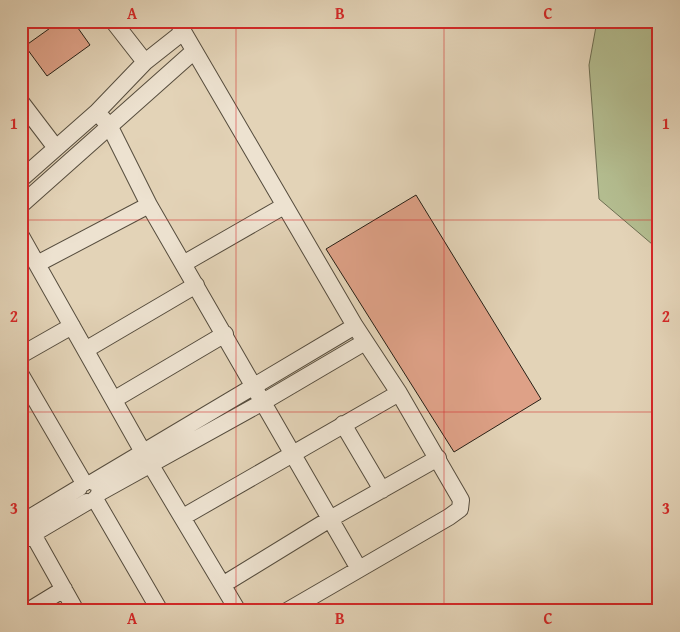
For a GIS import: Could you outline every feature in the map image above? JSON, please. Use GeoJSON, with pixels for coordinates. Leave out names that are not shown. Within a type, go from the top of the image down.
{"type":"FeatureCollection","features":[{"type":"Feature","properties":{"kind":"street"},"geometry":{"type":"LineString","coordinates":[[113,21],[145,62]]}},
{"type":"Feature","properties":{"kind":"street"},"geometry":{"type":"LineString","coordinates":[[21,180],[97,112],[180,26],[193,52],[355,326],[399,393],[459,495],[460,509],[288,611]]}},
{"type":"Feature","properties":{"kind":"street"},"geometry":{"type":"LineString","coordinates":[[21,205],[193,52]]}},
{"type":"Feature","properties":{"kind":"street"},"geometry":{"type":"LineString","coordinates":[[21,102],[56,148]]}},
{"type":"Feature","properties":{"kind":"street"},"geometry":{"type":"LineString","coordinates":[[97,112],[110,127],[149,205],[359,569]]}},
{"type":"Feature","properties":{"kind":"street"},"geometry":{"type":"LineString","coordinates":[[37,264],[149,205]]}},
{"type":"Feature","properties":{"kind":"street"},"geometry":{"type":"LineString","coordinates":[[183,264],[284,206]]}},
{"type":"Feature","properties":{"kind":"street"},"geometry":{"type":"LineString","coordinates":[[21,236],[148,459],[224,584],[238,611]]}},
{"type":"Feature","properties":{"kind":"street"},"geometry":{"type":"LineString","coordinates":[[87,349],[196,285]]}},
{"type":"Feature","properties":{"kind":"street"},"geometry":{"type":"LineString","coordinates":[[21,355],[72,326]]}},
{"type":"Feature","properties":{"kind":"street"},"geometry":{"type":"LineString","coordinates":[[148,459],[254,387],[355,326]]}},
{"type":"Feature","properties":{"kind":"street"},"geometry":{"type":"LineString","coordinates":[[115,400],[225,334]]}},
{"type":"Feature","properties":{"kind":"street"},"geometry":{"type":"LineString","coordinates":[[76,611],[25,526],[148,459],[263,402],[365,342]]}},
{"type":"Feature","properties":{"kind":"street"},"geometry":{"type":"LineString","coordinates":[[21,375],[160,611]]}},
{"type":"Feature","properties":{"kind":"street"},"geometry":{"type":"LineString","coordinates":[[183,517],[399,393]]}},
{"type":"Feature","properties":{"kind":"street"},"geometry":{"type":"LineString","coordinates":[[343,424],[382,490]]}},
{"type":"Feature","properties":{"kind":"street"},"geometry":{"type":"LineString","coordinates":[[224,584],[330,519],[438,458]]}},
{"type":"Feature","properties":{"kind":"street"},"geometry":{"type":"LineString","coordinates":[[28,611],[64,589]]}},
{"type":"Feature","properties":{"kind":"green space"},"geometry":{"type":"Polygon","coordinates":[[[597,21],[659,21],[659,250],[599,199],[589,65],[597,21]]]}},
{"type":"Feature","properties":{"kind":"building"},"geometry":{"type":"Polygon","coordinates":[[[60,21],[73,21],[90,45],[47,76],[25,46],[60,21]]]}},
{"type":"Feature","properties":{"kind":"building"},"geometry":{"type":"Polygon","coordinates":[[[416,195],[541,399],[454,452],[326,249],[416,195]]]}}]}
